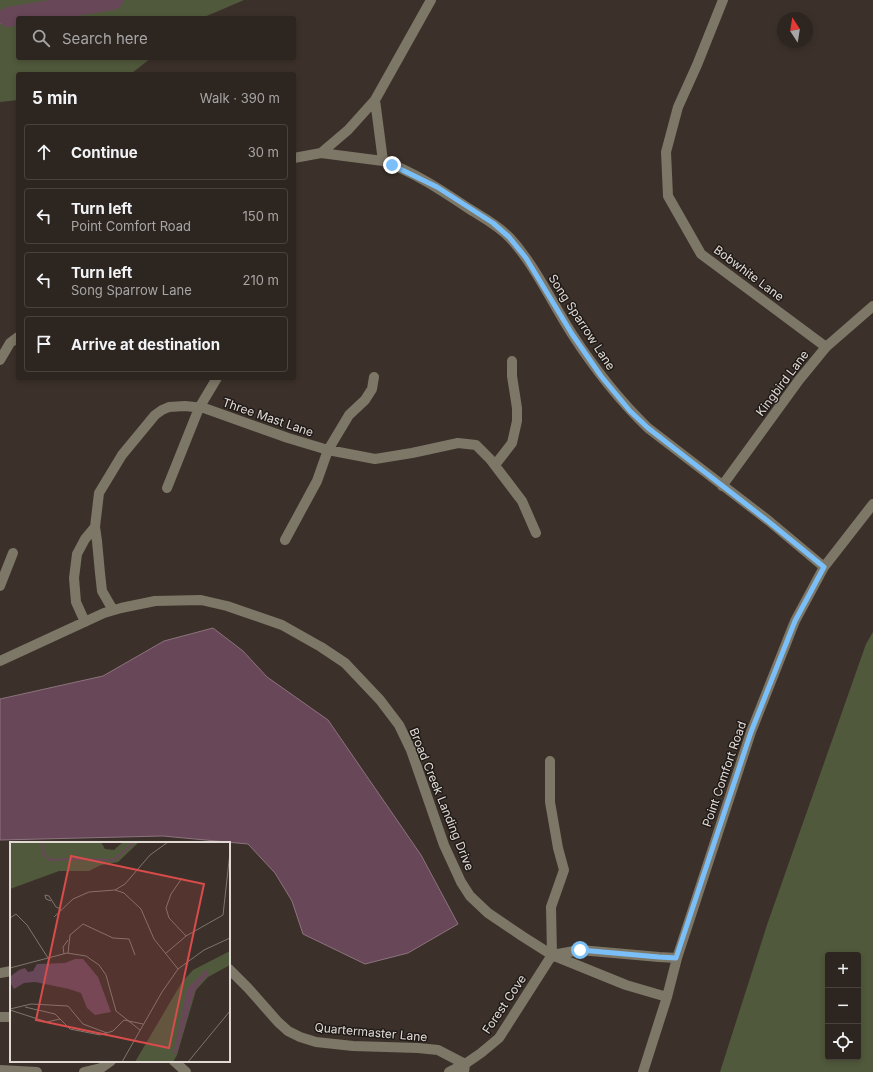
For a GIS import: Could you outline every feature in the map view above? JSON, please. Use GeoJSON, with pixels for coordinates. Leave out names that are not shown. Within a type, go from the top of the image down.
{"type":"FeatureCollection","features":[{"type":"Feature","properties":{"kind":"street"},"geometry":{"type":"LineString","coordinates":[[321,152],[348,130],[375,100],[431,0]]}},
{"type":"Feature","properties":{"kind":"street","name":"Bobwhite Lane"},"geometry":{"type":"LineString","coordinates":[[723,0],[697,65],[678,107],[666,152],[668,196],[701,254],[826,347]]}},
{"type":"Feature","properties":{"kind":"street"},"geometry":{"type":"LineString","coordinates":[[375,100],[383,161]]}},
{"type":"Feature","properties":{"kind":"street","name":"Song Sparrow Lane"},"geometry":{"type":"LineString","coordinates":[[296,158],[321,152],[383,161],[437,187],[493,223],[509,237],[526,258],[572,334],[601,376],[630,411],[648,428],[769,522],[824,567]]}},
{"type":"Feature","properties":{"kind":"street","name":"Kingbird Lane"},"geometry":{"type":"LineString","coordinates":[[722,486],[799,380],[826,347],[873,306]]}},
{"type":"Feature","properties":{"kind":"street"},"geometry":{"type":"LineString","coordinates":[[0,360],[9,342]]}},
{"type":"Feature","properties":{"kind":"street"},"geometry":{"type":"LineString","coordinates":[[495,466],[512,443],[517,421],[517,408],[512,376],[512,360]]}},
{"type":"Feature","properties":{"kind":"street"},"geometry":{"type":"LineString","coordinates":[[285,540],[317,481],[328,450],[349,415],[365,400],[372,389],[374,377]]}},
{"type":"Feature","properties":{"kind":"street","name":"Three Mast Lane"},"geometry":{"type":"LineString","coordinates":[[167,488],[199,408],[216,380]]}},
{"type":"Feature","properties":{"kind":"street","name":"Three Mast Lane"},"geometry":{"type":"LineString","coordinates":[[113,610],[102,591],[98,541],[95,526],[100,493],[122,454],[155,414],[169,407],[185,406],[204,408],[288,438],[328,450],[375,459],[458,443],[476,445],[490,459],[522,501],[536,534]]}},
{"type":"Feature","properties":{"kind":"street","name":"Point Comfort Road"},"geometry":{"type":"LineString","coordinates":[[643,1072],[667,997],[676,958],[751,732],[795,621],[824,567],[873,504]]}},
{"type":"Feature","properties":{"kind":"street","name":"Three Mast Lane"},"geometry":{"type":"LineString","coordinates":[[86,622],[76,602],[74,578],[77,554],[85,539],[95,526]]}},
{"type":"Feature","properties":{"kind":"street"},"geometry":{"type":"LineString","coordinates":[[0,586],[13,553]]}},
{"type":"Feature","properties":{"kind":"street","name":"Broad Creek Landing Drive"},"geometry":{"type":"LineString","coordinates":[[0,661],[113,610],[162,600],[201,600],[227,606],[282,625],[321,647],[345,663],[380,700],[399,725],[411,750],[450,860],[470,896],[488,913],[552,955],[626,985],[667,997]]}},
{"type":"Feature","properties":{"kind":"street"},"geometry":{"type":"LineString","coordinates":[[550,760],[550,802],[558,848],[564,870],[551,907],[552,955],[580,950],[676,958]]}},
{"type":"Feature","properties":{"kind":"street","name":"Forest Cove"},"geometry":{"type":"LineString","coordinates":[[449,1072],[464,1068],[499,1038],[552,955]]}},
{"type":"Feature","properties":{"kind":"street","name":"Quartermaster Lane"},"geometry":{"type":"LineString","coordinates":[[230,970],[278,1022],[288,1031],[300,1037],[316,1042],[353,1046],[438,1050],[464,1068]]}},
{"type":"Feature","properties":{"kind":"street"},"geometry":{"type":"LineString","coordinates":[[0,973],[10,971]]}},
{"type":"Feature","properties":{"kind":"street"},"geometry":{"type":"LineString","coordinates":[[84,1072],[101,1068],[110,1062]]}},
{"type":"Feature","properties":{"kind":"street"},"geometry":{"type":"LineString","coordinates":[[175,1062],[186,1072]]}},
{"type":"Feature","properties":{"kind":"street"},"geometry":{"type":"LineString","coordinates":[[0,1070],[37,1072]]}},
{"type":"Feature","properties":{"kind":"green space"},"geometry":{"type":"Polygon","coordinates":[[[0,0],[244,0],[207,16],[16,16],[16,60],[148,60],[133,72],[16,72],[16,100],[0,102],[0,0]]]}},
{"type":"Feature","properties":{"kind":"green space"},"geometry":{"type":"Polygon","coordinates":[[[873,632],[873,1072],[720,1072],[767,925],[866,644],[873,632]]]}},
{"type":"Feature","properties":{"kind":"shaded area"},"geometry":{"type":"Polygon","coordinates":[[[213,628],[243,651],[267,677],[328,720],[421,855],[458,924],[408,953],[365,964],[303,934],[292,901],[275,873],[248,844],[163,836],[0,840],[0,699],[103,676],[164,641],[213,628]]]}},
{"type":"Feature","properties":{"kind":"waterway"},"geometry":{"type":"LineString","coordinates":[[8,17],[113,0]]}},
{"type":"Feature","properties":{"kind":"waterway"},"geometry":{"type":"LineString","coordinates":[[0,21],[8,17]]}},
{"type":"Feature","properties":{"kind":"route"},"geometry":{"type":"LineString","coordinates":[[392,165],[437,187],[493,223],[509,237],[526,258],[572,334],[601,376],[630,411],[648,428],[769,522],[824,567],[795,621],[751,732],[676,958],[580,950]]}}]}
